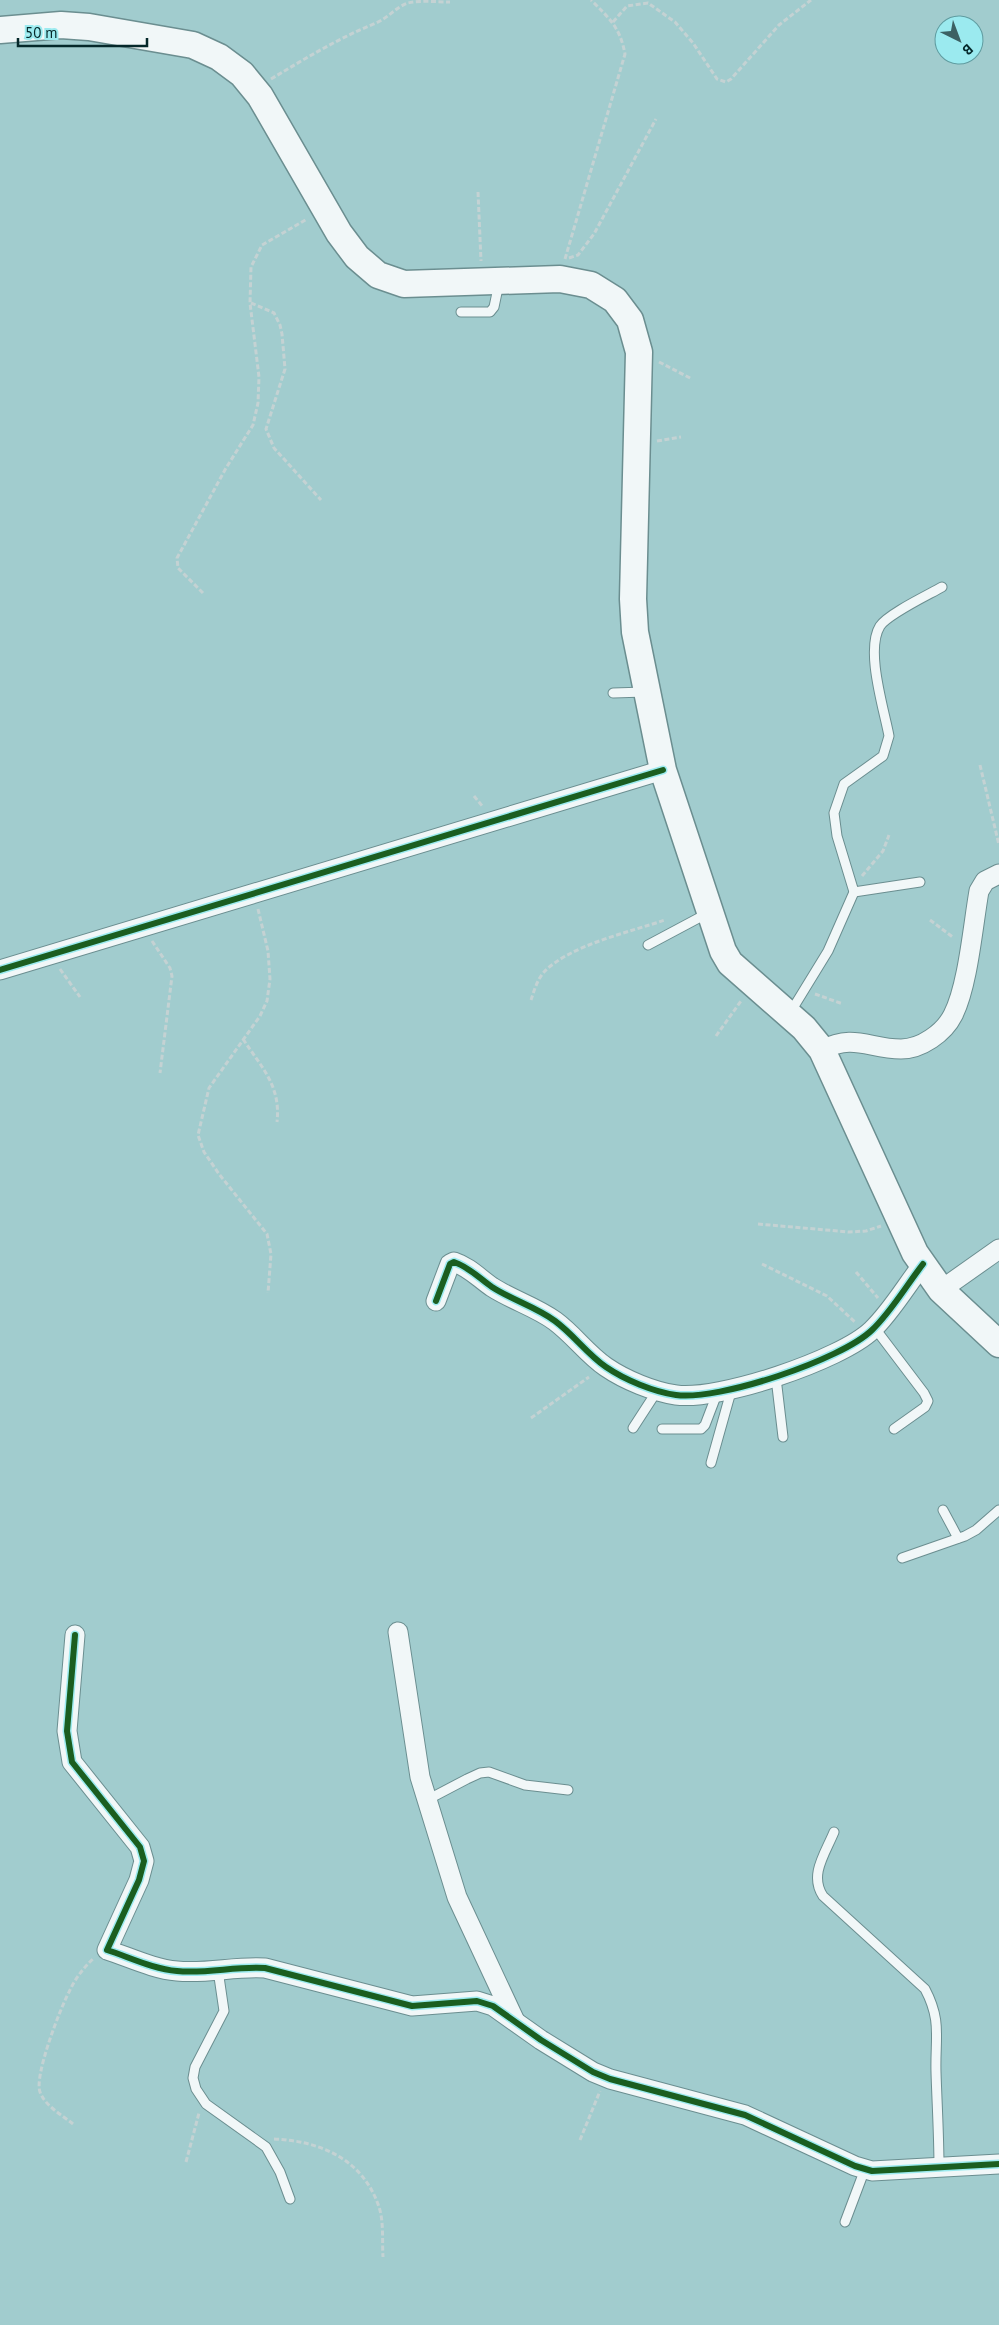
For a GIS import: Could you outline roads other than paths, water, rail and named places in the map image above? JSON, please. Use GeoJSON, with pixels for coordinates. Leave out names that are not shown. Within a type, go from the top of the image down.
{"type":"FeatureCollection","features":[{"type":"Feature","properties":{"kind":"main road"},"geometry":{"type":"LineString","coordinates":[[0,30],[61,25],[89,27],[193,45],[219,57],[242,74],[255,89],[326,210],[357,257],[378,274],[404,284],[491,281],[563,269],[615,300],[630,320],[639,352],[633,599],[636,632],[663,770],[723,951],[730,963],[804,1028],[822,1050],[900,1220],[923,1264],[941,1290],[999,1344]]}},
{"type":"Feature","properties":{"kind":"street"},"geometry":{"type":"LineString","coordinates":[[0,970],[663,770]]}},
{"type":"Feature","properties":{"kind":"street"},"geometry":{"type":"LineString","coordinates":[[822,1050],[836,1042],[848,1041],[902,1049],[923,1044],[939,1033],[953,1016],[960,998],[979,891],[985,882],[999,874]]}},
{"type":"Feature","properties":{"kind":"street"},"geometry":{"type":"LineString","coordinates":[[941,1290],[999,1249]]}},
{"type":"Feature","properties":{"kind":"street"},"geometry":{"type":"LineString","coordinates":[[436,1300],[450,1264],[454,1262],[461,1264],[493,1287],[557,1323],[604,1366],[657,1391],[677,1396],[698,1395],[776,1378],[859,1340],[871,1331],[923,1264]]}},
{"type":"Feature","properties":{"kind":"street"},"geometry":{"type":"LineString","coordinates":[[398,1632],[420,1777],[457,1897],[514,2019]]}},
{"type":"Feature","properties":{"kind":"street"},"geometry":{"type":"LineString","coordinates":[[74,1635],[67,1731],[72,1762],[140,1847],[144,1861],[139,1880],[107,1950],[162,1969],[192,1972],[249,1967],[266,1968],[412,2006],[477,2001],[493,2006],[514,2019],[541,2040],[606,2077],[745,2115],[865,2169],[888,2172],[999,2164]]}},
{"type":"Feature","properties":{"kind":"lane"},"geometry":{"type":"LineString","coordinates":[[461,312],[490,312],[494,307],[491,281]]}},
{"type":"Feature","properties":{"kind":"lane"},"geometry":{"type":"LineString","coordinates":[[789,1015],[806,990],[844,919],[853,888],[838,836],[834,813],[844,784],[883,756],[887,746],[889,736],[875,662],[876,636],[881,625],[942,587]]}},
{"type":"Feature","properties":{"kind":"lane"},"geometry":{"type":"LineString","coordinates":[[613,693],[647,692]]}},
{"type":"Feature","properties":{"kind":"lane"},"geometry":{"type":"LineString","coordinates":[[853,888],[920,882]]}},
{"type":"Feature","properties":{"kind":"lane"},"geometry":{"type":"LineString","coordinates":[[648,945],[710,912]]}},
{"type":"Feature","properties":{"kind":"lane"},"geometry":{"type":"LineString","coordinates":[[871,1331],[928,1401],[924,1407],[894,1429]]}},
{"type":"Feature","properties":{"kind":"lane"},"geometry":{"type":"LineString","coordinates":[[776,1378],[783,1437]]}},
{"type":"Feature","properties":{"kind":"lane"},"geometry":{"type":"LineString","coordinates":[[662,1429],[700,1429],[705,1425],[725,1389]]}},
{"type":"Feature","properties":{"kind":"lane"},"geometry":{"type":"LineString","coordinates":[[711,1462],[725,1389]]}},
{"type":"Feature","properties":{"kind":"lane"},"geometry":{"type":"LineString","coordinates":[[633,1428],[657,1391]]}},
{"type":"Feature","properties":{"kind":"lane"},"geometry":{"type":"LineString","coordinates":[[944,1510],[958,1538]]}},
{"type":"Feature","properties":{"kind":"lane"},"geometry":{"type":"LineString","coordinates":[[902,1558],[976,1530],[999,1510]]}},
{"type":"Feature","properties":{"kind":"lane"},"geometry":{"type":"LineString","coordinates":[[427,1800],[467,1778],[489,1772],[525,1785],[568,1790]]}},
{"type":"Feature","properties":{"kind":"lane"},"geometry":{"type":"LineString","coordinates":[[834,1832],[817,1873],[817,1887],[823,1896],[925,1989],[933,2004],[938,2025],[936,2073],[939,2168]]}},
{"type":"Feature","properties":{"kind":"lane"},"geometry":{"type":"LineString","coordinates":[[218,1970],[224,2011],[195,2067],[193,2078],[201,2100],[254,2138],[272,2155],[290,2198]]}},
{"type":"Feature","properties":{"kind":"lane"},"geometry":{"type":"LineString","coordinates":[[846,2222],[865,2169]]}}]}
